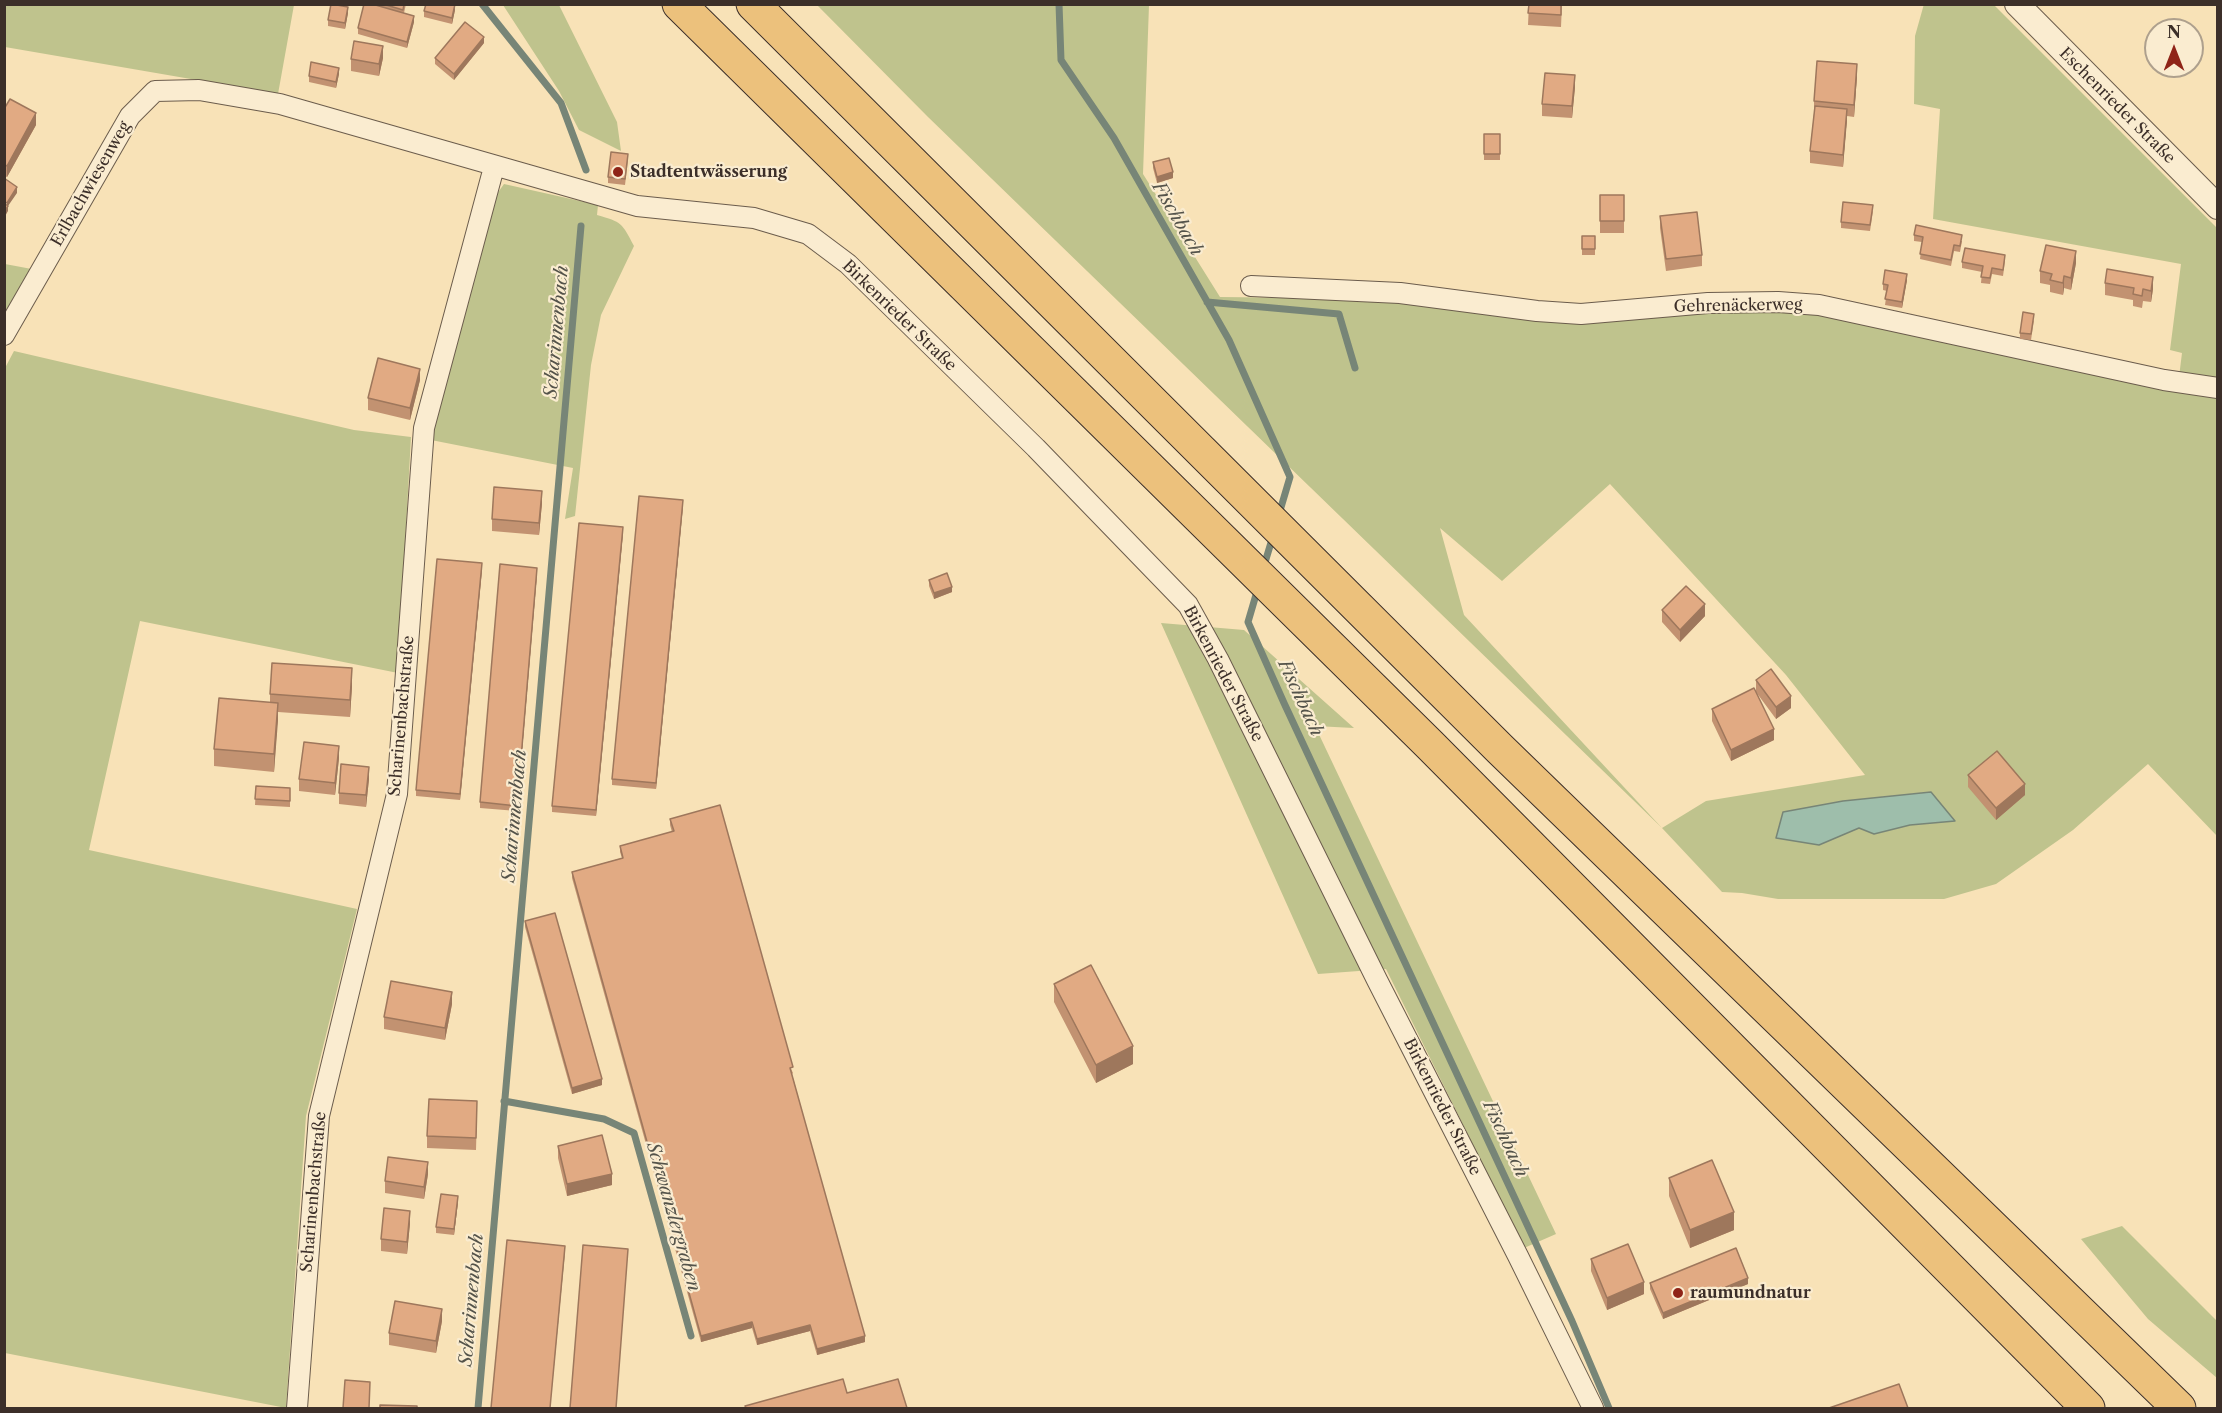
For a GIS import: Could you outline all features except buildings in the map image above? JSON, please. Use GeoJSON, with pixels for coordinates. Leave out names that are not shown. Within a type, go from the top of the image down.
{"type":"FeatureCollection","features":[{"type":"Feature","properties":{"kind":"highway"},"geometry":{"type":"LineString","coordinates":[[679,4],[1430,746],[2088,1408]]}},
{"type":"Feature","properties":{"kind":"highway"},"geometry":{"type":"LineString","coordinates":[[753,4],[1500,749],[2179,1408]]}},
{"type":"Feature","properties":{"kind":"street","name":"Eschenrieder Straße"},"geometry":{"type":"LineString","coordinates":[[2017,4],[2217,207]]}},
{"type":"Feature","properties":{"kind":"street","name":"Erlbachwiesenweg"},"geometry":{"type":"LineString","coordinates":[[4,335],[130,116],[155,91],[199,90],[280,105],[494,167]]}},
{"type":"Feature","properties":{"kind":"street","name":"Scharinenbachstraße"},"geometry":{"type":"LineString","coordinates":[[297,1408],[319,1116],[397,794],[424,428],[494,167]]}},
{"type":"Feature","properties":{"kind":"street","name":"Birkenrieder Straße"},"geometry":{"type":"LineString","coordinates":[[494,167],[637,206],[754,219],[808,234],[848,264],[1036,448],[1188,605],[1218,659],[1593,1408]]}},
{"type":"Feature","properties":{"kind":"street","name":"Gehrenäckerweg"},"geometry":{"type":"LineString","coordinates":[[1251,286],[1400,293],[1537,311],[1581,314],[1708,303],[1778,302],[1819,305],[2164,380],[2217,388]]}},
{"type":"Feature","properties":{"kind":"green space"},"geometry":{"type":"Polygon","coordinates":[[[1924,4],[1994,5],[2217,228],[2217,382],[2179,377],[2182,353],[2170,350],[2181,264],[1933,219],[1940,109],[1914,104],[1915,36],[1924,4]]]}},
{"type":"Feature","properties":{"kind":"green space"},"geometry":{"type":"Polygon","coordinates":[[[4,5],[294,5],[278,94],[5,47],[4,5]]]}},
{"type":"Feature","properties":{"kind":"green space"},"geometry":{"type":"Polygon","coordinates":[[[503,5],[559,5],[617,122],[621,151],[579,130],[559,91],[503,5]]]}},
{"type":"Feature","properties":{"kind":"green space"},"geometry":{"type":"Polygon","coordinates":[[[817,5],[1149,5],[1143,174],[1220,297],[1402,299],[1818,313],[2217,393],[2217,836],[2148,764],[2073,830],[1996,884],[1944,899],[1778,899],[1722,892],[1662,828],[928,117],[817,5]],[[1610,484],[1502,581],[1440,528],[1464,615],[1662,828],[1706,801],[1865,775],[1786,675],[1610,484]],[[1930,792],[1843,801],[1783,812],[1859,827],[1875,834],[1910,825],[1954,821],[1930,792]]]}},
{"type":"Feature","properties":{"kind":"green space"},"geometry":{"type":"Polygon","coordinates":[[[504,184],[598,205],[597,215],[620,225],[627,232],[634,246],[601,315],[591,365],[575,516],[565,519],[573,468],[431,440],[494,198],[504,184]]]}},
{"type":"Feature","properties":{"kind":"green space"},"geometry":{"type":"Polygon","coordinates":[[[5,264],[37,270],[5,329],[5,264]]]}},
{"type":"Feature","properties":{"kind":"green space"},"geometry":{"type":"Polygon","coordinates":[[[14,351],[354,430],[411,437],[398,673],[140,621],[89,850],[357,909],[306,1116],[286,1408],[5,1353],[5,368],[14,351]]]}},
{"type":"Feature","properties":{"kind":"green space"},"geometry":{"type":"Polygon","coordinates":[[[1161,623],[1244,630],[1354,728],[1315,726],[1556,1234],[1524,1248],[1386,969],[1318,974],[1161,623]]]}},
{"type":"Feature","properties":{"kind":"green space"},"geometry":{"type":"Polygon","coordinates":[[[2122,1226],[2217,1321],[2217,1378],[2148,1319],[2081,1239],[2122,1226]]]}},
{"type":"Feature","properties":{"kind":"shaded area"},"geometry":{"type":"Polygon","coordinates":[[[1931,792],[1955,821],[1910,825],[1874,834],[1859,828],[1819,845],[1776,838],[1783,812],[1843,801],[1931,792]]]}},
{"type":"Feature","properties":{"kind":"waterway","name":"Scharinnenbach"},"geometry":{"type":"LineString","coordinates":[[482,4],[561,103],[586,170]]}},
{"type":"Feature","properties":{"kind":"waterway","name":"Fischbach"},"geometry":{"type":"LineString","coordinates":[[1059,4],[1061,60],[1114,138],[1229,340],[1290,477],[1279,514]]}},
{"type":"Feature","properties":{"kind":"waterway","name":"Scharinnenbach"},"geometry":{"type":"LineString","coordinates":[[478,1408],[581,226]]}},
{"type":"Feature","properties":{"kind":"waterway"},"geometry":{"type":"LineString","coordinates":[[1207,302],[1339,314],[1355,368]]}},
{"type":"Feature","properties":{"kind":"waterway","name":"Fischbach"},"geometry":{"type":"LineString","coordinates":[[1263,569],[1273,536]]}},
{"type":"Feature","properties":{"kind":"waterway","name":"Fischbach"},"geometry":{"type":"LineString","coordinates":[[1258,588],[1248,622],[1572,1321],[1609,1408]]}},
{"type":"Feature","properties":{"kind":"waterway","name":"Schwanzlergraben"},"geometry":{"type":"LineString","coordinates":[[504,1101],[604,1119],[634,1133],[691,1336]]}},
{"type":"Feature","properties":{"kind":"place","name":"Stadtentwässerung"},"geometry":{"type":"Point","coordinates":[618,172]}},
{"type":"Feature","properties":{"kind":"place","name":"raumundnatur"},"geometry":{"type":"Point","coordinates":[1678,1293]}}]}
